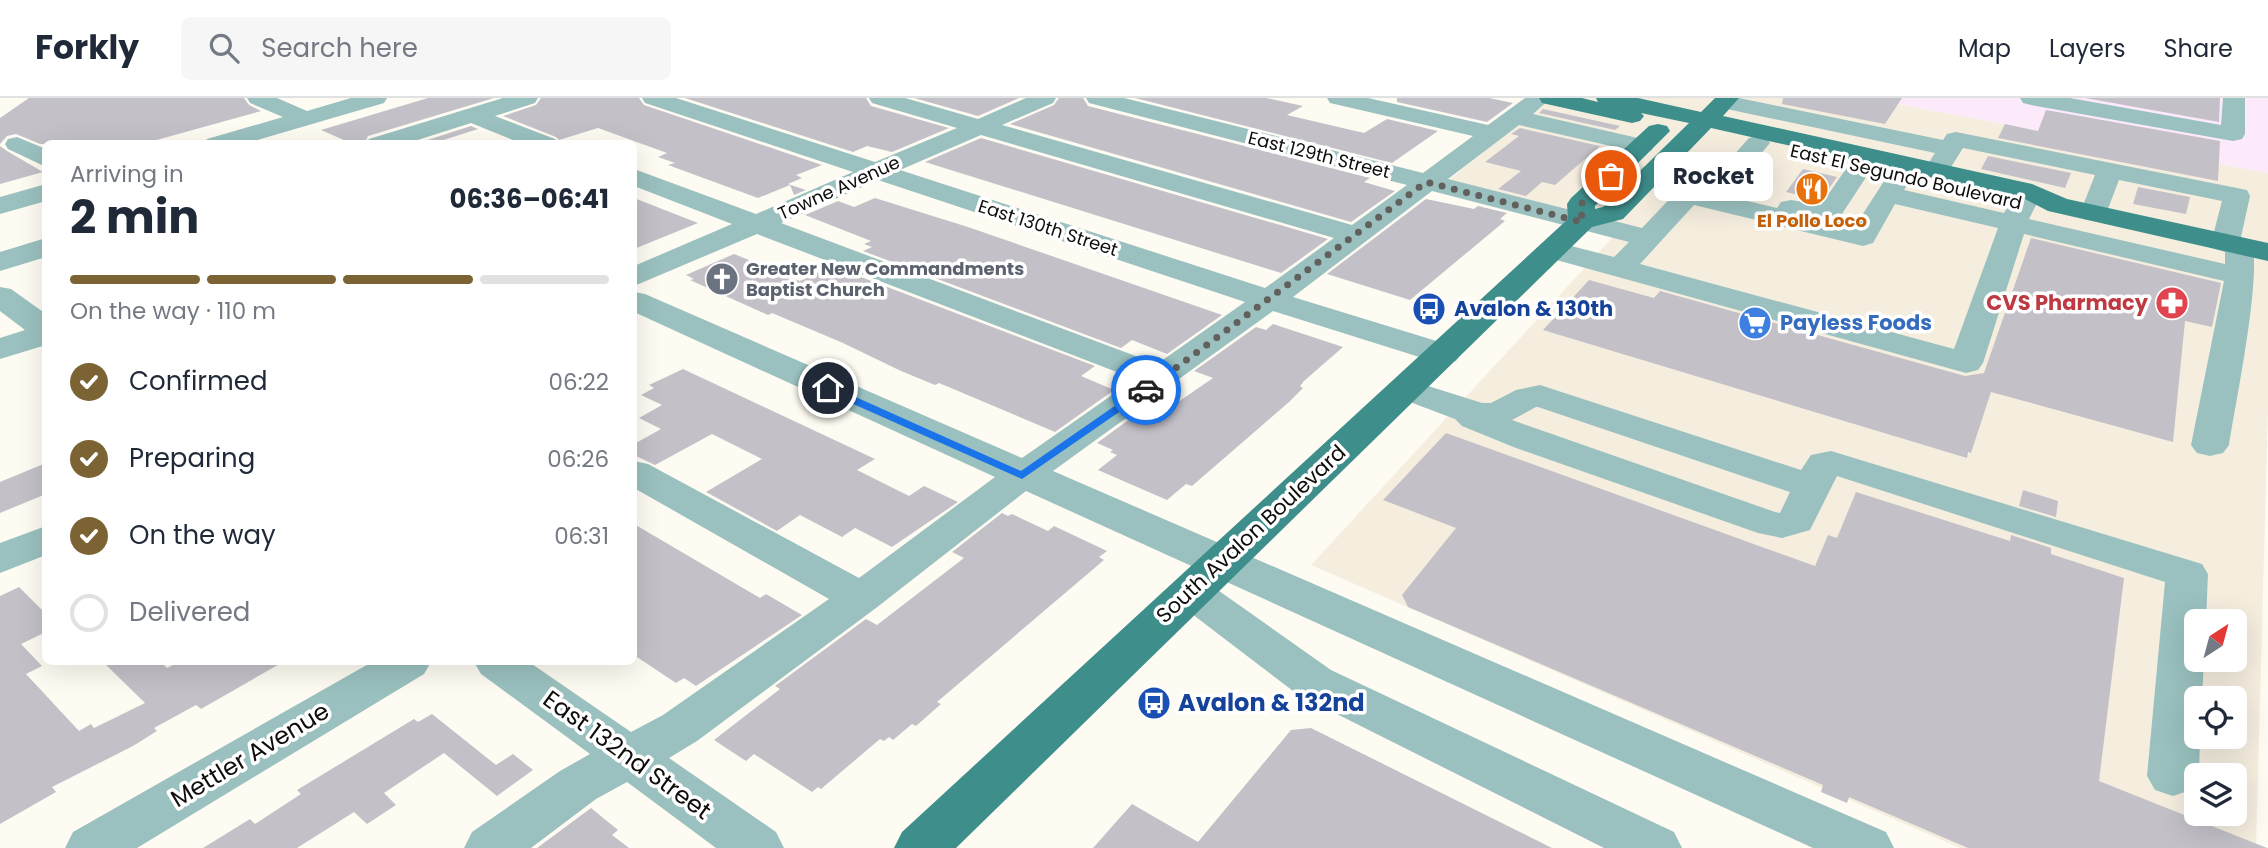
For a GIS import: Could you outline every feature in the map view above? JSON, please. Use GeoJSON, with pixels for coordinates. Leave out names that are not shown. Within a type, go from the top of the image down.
{"type":"FeatureCollection","features":[{"type":"Feature","properties":{"kind":"main road","name":"East El Segundo Boulevard"},"geometry":{"type":"LineString","coordinates":[[1550,98],[1679,111]]}},
{"type":"Feature","properties":{"kind":"main road","name":"East El Segundo Boulevard"},"geometry":{"type":"LineString","coordinates":[[1607,98],[1679,111],[1702,124],[1758,143],[1861,165],[1894,167],[1943,160],[2032,192],[2059,205],[2243,254]]}},
{"type":"Feature","properties":{"kind":"main road","name":"South Avalon Boulevard"},"geometry":{"type":"LineString","coordinates":[[920,848],[1582,222],[1613,213],[1727,100]]}},
{"type":"Feature","properties":{"kind":"main road","name":"South Avalon Boulevard"},"geometry":{"type":"LineString","coordinates":[[1582,222],[1581,204],[1679,111]]}},
{"type":"Feature","properties":{"kind":"main road","name":"East El Segundo Boulevard"},"geometry":{"type":"LineString","coordinates":[[1702,124],[1894,167]]}},
{"type":"Feature","properties":{"kind":"main road","name":"East El Segundo Boulevard"},"geometry":{"type":"LineString","coordinates":[[2018,214],[2038,206],[2059,205]]}},
{"type":"Feature","properties":{"kind":"street"},"geometry":{"type":"LineString","coordinates":[[258,98],[304,118]]}},
{"type":"Feature","properties":{"kind":"street"},"geometry":{"type":"LineString","coordinates":[[229,140],[376,98]]}},
{"type":"Feature","properties":{"kind":"street"},"geometry":{"type":"LineString","coordinates":[[391,140],[527,98]]}},
{"type":"Feature","properties":{"kind":"street","name":"East 130th Street"},"geometry":{"type":"LineString","coordinates":[[653,98],[1269,300],[1444,354]]}},
{"type":"Feature","properties":{"kind":"street"},"geometry":{"type":"LineString","coordinates":[[880,98],[1356,235]]}},
{"type":"Feature","properties":{"kind":"street","name":"Towne Avenue"},"geometry":{"type":"LineString","coordinates":[[637,276],[1045,98]]}},
{"type":"Feature","properties":{"kind":"street","name":"East 129th Street"},"geometry":{"type":"LineString","coordinates":[[1097,98],[1648,238]]}},
{"type":"Feature","properties":{"kind":"street"},"geometry":{"type":"LineString","coordinates":[[1338,98],[1515,116],[1642,146]]}},
{"type":"Feature","properties":{"kind":"street"},"geometry":{"type":"LineString","coordinates":[[2031,98],[2233,134],[2234,98]]}},
{"type":"Feature","properties":{"kind":"street"},"geometry":{"type":"LineString","coordinates":[[1727,100],[2018,214],[2243,254]]}},
{"type":"Feature","properties":{"kind":"street"},"geometry":{"type":"LineString","coordinates":[[472,115],[536,140]]}},
{"type":"Feature","properties":{"kind":"street"},"geometry":{"type":"LineString","coordinates":[[491,848],[578,785],[680,728],[861,598],[1022,475],[1163,378],[1515,116]]}},
{"type":"Feature","properties":{"kind":"street"},"geometry":{"type":"LineString","coordinates":[[1647,178],[1688,195],[1863,237],[1914,117]]}},
{"type":"Feature","properties":{"kind":"street"},"geometry":{"type":"LineString","coordinates":[[258,131],[278,140]]}},
{"type":"Feature","properties":{"kind":"street"},"geometry":{"type":"LineString","coordinates":[[1943,160],[1956,139],[2237,196],[2243,254],[2210,445]]}},
{"type":"Feature","properties":{"kind":"street"},"geometry":{"type":"LineString","coordinates":[[1718,188],[1758,143]]}},
{"type":"Feature","properties":{"kind":"street"},"geometry":{"type":"LineString","coordinates":[[17,144],[42,158]]}},
{"type":"Feature","properties":{"kind":"street"},"geometry":{"type":"LineString","coordinates":[[1647,178],[1718,188],[1737,195],[1825,214],[1830,211],[1861,165]]}},
{"type":"Feature","properties":{"kind":"street"},"geometry":{"type":"LineString","coordinates":[[2094,213],[2110,170]]}},
{"type":"Feature","properties":{"kind":"street"},"geometry":{"type":"LineString","coordinates":[[637,178],[1163,378]]}},
{"type":"Feature","properties":{"kind":"street"},"geometry":{"type":"LineString","coordinates":[[0,206],[42,193]]}},
{"type":"Feature","properties":{"kind":"street"},"geometry":{"type":"LineString","coordinates":[[1620,268],[1688,195]]}},
{"type":"Feature","properties":{"kind":"street"},"geometry":{"type":"LineString","coordinates":[[1552,250],[1966,363],[2018,214]]}},
{"type":"Feature","properties":{"kind":"street"},"geometry":{"type":"LineString","coordinates":[[0,262],[42,248]]}},
{"type":"Feature","properties":{"kind":"street"},"geometry":{"type":"LineString","coordinates":[[0,296],[42,329]]}},
{"type":"Feature","properties":{"kind":"street"},"geometry":{"type":"LineString","coordinates":[[637,302],[1022,475],[1206,576],[1867,848]]}},
{"type":"Feature","properties":{"kind":"street"},"geometry":{"type":"LineString","coordinates":[[0,349],[42,333]]}},
{"type":"Feature","properties":{"kind":"street"},"geometry":{"type":"LineString","coordinates":[[1406,388],[1486,412],[1529,440],[1758,520],[1790,526],[1796,521],[1824,463],[1832,462],[2187,574],[2173,776]]}},
{"type":"Feature","properties":{"kind":"street"},"geometry":{"type":"LineString","coordinates":[[1486,412],[1540,396],[1812,487]]}},
{"type":"Feature","properties":{"kind":"street"},"geometry":{"type":"LineString","coordinates":[[637,474],[861,598]]}},
{"type":"Feature","properties":{"kind":"street"},"geometry":{"type":"LineString","coordinates":[[0,559],[42,541]]}},
{"type":"Feature","properties":{"kind":"street"},"geometry":{"type":"LineString","coordinates":[[1206,576],[1314,682],[1655,848]]}},
{"type":"Feature","properties":{"kind":"street","name":"Mettler Avenue"},"geometry":{"type":"LineString","coordinates":[[92,848],[403,665]]}},
{"type":"Feature","properties":{"kind":"street","name":"East 132nd Street"},"geometry":{"type":"LineString","coordinates":[[501,665],[757,848]]}},
{"type":"Feature","properties":{"kind":"shaded area"},"geometry":{"type":"Polygon","coordinates":[[[1549,98],[1865,98],[2268,173],[2268,410],[2256,848],[1960,848],[1311,565],[1624,225],[1449,180],[1549,98]]]}},
{"type":"Feature","properties":{"kind":"shaded area"},"geometry":{"type":"Polygon","coordinates":[[[1865,98],[2268,98],[2268,173],[1865,98]]]}},
{"type":"Feature","properties":{"kind":"building"},"geometry":{"type":"Polygon","coordinates":[[[29,98],[244,98],[249,105],[261,111],[156,140],[42,140],[42,144],[16,134],[7,136],[0,144],[0,118],[29,98]]]}},
{"type":"Feature","properties":{"kind":"building"},"geometry":{"type":"Polygon","coordinates":[[[428,98],[494,98],[368,136],[366,140],[344,140],[321,130],[428,98]]]}},
{"type":"Feature","properties":{"kind":"building"},"geometry":{"type":"Polygon","coordinates":[[[541,98],[639,98],[644,105],[822,165],[796,175],[802,178],[788,184],[806,190],[794,195],[790,185],[758,198],[668,165],[675,163],[658,157],[667,153],[637,140],[598,128],[559,140],[503,116],[536,105],[541,98]]]}},
{"type":"Feature","properties":{"kind":"building"},"geometry":{"type":"Polygon","coordinates":[[[685,98],[866,98],[871,106],[949,128],[892,152],[867,146],[853,152],[685,98]]]}},
{"type":"Feature","properties":{"kind":"building"},"geometry":{"type":"Polygon","coordinates":[[[914,98],[1019,98],[978,116],[914,98]]]}},
{"type":"Feature","properties":{"kind":"building"},"geometry":{"type":"Polygon","coordinates":[[[1059,98],[1083,98],[1088,106],[1370,178],[1364,182],[1395,191],[1351,222],[1010,124],[1054,105],[1059,98]]]}},
{"type":"Feature","properties":{"kind":"building"},"geometry":{"type":"Polygon","coordinates":[[[1135,98],[1266,98],[1303,106],[1287,115],[1364,133],[1387,119],[1438,131],[1392,163],[1135,98]]]}},
{"type":"Feature","properties":{"kind":"building"},"geometry":{"type":"Polygon","coordinates":[[[1397,98],[1489,98],[1513,103],[1487,122],[1397,102],[1397,98]]]}},
{"type":"Feature","properties":{"kind":"building"},"geometry":{"type":"Polygon","coordinates":[[[1783,98],[1902,98],[1885,124],[1782,104],[1783,98]]]}},
{"type":"Feature","properties":{"kind":"building"},"geometry":{"type":"Polygon","coordinates":[[[2085,98],[2220,98],[2219,122],[2085,98]]]}},
{"type":"Feature","properties":{"kind":"building"},"geometry":{"type":"Polygon","coordinates":[[[1543,109],[1620,126],[1615,130],[1539,113],[1543,109]]]}},
{"type":"Feature","properties":{"kind":"building"},"geometry":{"type":"Polygon","coordinates":[[[2046,110],[2220,141],[2218,181],[1998,138],[2005,124],[2038,131],[2046,110]]]}},
{"type":"Feature","properties":{"kind":"building"},"geometry":{"type":"Polygon","coordinates":[[[471,126],[478,129],[444,140],[427,140],[471,126]]]}},
{"type":"Feature","properties":{"kind":"building"},"geometry":{"type":"Polygon","coordinates":[[[1520,128],[1600,146],[1555,185],[1542,182],[1526,196],[1498,189],[1521,171],[1485,162],[1519,136],[1511,134],[1520,128]]]}},
{"type":"Feature","properties":{"kind":"building"},"geometry":{"type":"Polygon","coordinates":[[[981,138],[1328,239],[1281,273],[925,162],[981,138]]]}},
{"type":"Feature","properties":{"kind":"building"},"geometry":{"type":"Polygon","coordinates":[[[0,146],[42,171],[42,172],[0,184],[0,146]]]}},
{"type":"Feature","properties":{"kind":"building"},"geometry":{"type":"Polygon","coordinates":[[[1988,156],[2071,173],[2065,188],[1981,169],[1988,156]]]}},
{"type":"Feature","properties":{"kind":"building","name":"El Pollo Loco"},"geometry":{"type":"Polygon","coordinates":[[[1803,169],[1837,177],[1821,200],[1786,192],[1803,169]]]}},
{"type":"Feature","properties":{"kind":"building"},"geometry":{"type":"Polygon","coordinates":[[[2138,187],[2190,197],[2186,214],[2133,204],[2138,187]]]}},
{"type":"Feature","properties":{"kind":"building"},"geometry":{"type":"Polygon","coordinates":[[[875,198],[968,227],[1222,315],[1167,354],[1132,340],[1121,348],[863,251],[872,247],[864,244],[871,241],[805,215],[838,201],[854,207],[875,198]]]}},
{"type":"Feature","properties":{"kind":"building"},"geometry":{"type":"Polygon","coordinates":[[[637,199],[698,223],[637,248],[637,199]]]}},
{"type":"Feature","properties":{"kind":"building"},"geometry":{"type":"Polygon","coordinates":[[[1426,199],[1507,213],[1500,219],[1505,221],[1410,300],[1327,274],[1426,199]]]}},
{"type":"Feature","properties":{"kind":"building"},"geometry":{"type":"Polygon","coordinates":[[[2031,238],[2221,283],[2212,327],[2185,321],[2173,442],[1991,392],[1967,458],[1543,330],[1589,280],[1654,298],[1660,291],[1965,376],[1984,373],[2031,238]]]}},
{"type":"Feature","properties":{"kind":"building"},"geometry":{"type":"Polygon","coordinates":[[[734,254],[800,281],[832,266],[1095,366],[1081,376],[1114,390],[1055,432],[939,383],[935,385],[901,371],[772,313],[768,315],[690,280],[694,279],[686,275],[734,254]]]}},
{"type":"Feature","properties":{"kind":"building"},"geometry":{"type":"Polygon","coordinates":[[[1273,324],[1343,347],[1304,381],[1300,386],[1303,388],[1289,402],[1192,486],[1186,484],[1167,500],[1098,470],[1117,455],[1110,452],[1113,450],[1097,443],[1149,405],[1165,411],[1213,378],[1194,371],[1256,327],[1266,330],[1273,324]]]}},
{"type":"Feature","properties":{"kind":"building"},"geometry":{"type":"Polygon","coordinates":[[[683,369],[875,459],[857,470],[909,496],[924,486],[958,502],[892,547],[855,528],[842,537],[800,515],[777,531],[706,492],[762,459],[712,434],[655,465],[637,456],[637,442],[661,429],[639,418],[662,405],[641,395],[654,388],[649,385],[683,369]]]}},
{"type":"Feature","properties":{"kind":"building"},"geometry":{"type":"Polygon","coordinates":[[[1446,433],[1815,566],[1828,535],[1837,538],[1856,492],[2010,541],[2011,535],[2051,548],[2051,554],[2124,578],[2099,781],[2184,815],[2184,826],[2212,826],[2267,848],[1968,848],[1849,797],[1847,803],[1821,792],[1823,785],[1408,607],[1402,595],[1456,528],[1383,500],[1446,433]]]}},
{"type":"Feature","properties":{"kind":"building"},"geometry":{"type":"Polygon","coordinates":[[[42,465],[42,496],[0,513],[0,482],[42,465]]]}},
{"type":"Feature","properties":{"kind":"building"},"geometry":{"type":"Polygon","coordinates":[[[2023,490],[2058,501],[2056,517],[2019,506],[2023,490]]]}},
{"type":"Feature","properties":{"kind":"building"},"geometry":{"type":"Polygon","coordinates":[[[1002,513],[1008,516],[1012,514],[1048,531],[1054,526],[1107,551],[1099,557],[1104,560],[937,702],[941,704],[916,726],[912,724],[893,740],[889,737],[884,741],[880,739],[821,789],[818,787],[812,792],[754,754],[746,761],[714,740],[780,689],[775,686],[866,619],[877,625],[964,558],[952,552],[1002,513]]]}},
{"type":"Feature","properties":{"kind":"building"},"geometry":{"type":"Polygon","coordinates":[[[637,526],[760,598],[766,594],[802,615],[696,686],[684,678],[676,683],[637,657],[637,526]]]}},
{"type":"Feature","properties":{"kind":"building"},"geometry":{"type":"Polygon","coordinates":[[[19,587],[42,610],[42,634],[21,644],[42,666],[26,674],[79,731],[91,724],[94,728],[145,703],[106,665],[164,665],[167,668],[173,665],[278,665],[201,709],[196,705],[154,728],[157,731],[52,787],[56,792],[0,824],[0,596],[19,587]]]}},
{"type":"Feature","properties":{"kind":"building"},"geometry":{"type":"Polygon","coordinates":[[[432,714],[496,765],[513,754],[533,770],[497,796],[444,753],[384,793],[396,805],[367,824],[354,812],[297,848],[203,848],[250,819],[255,824],[301,794],[297,790],[414,719],[418,722],[432,714]]]}},
{"type":"Feature","properties":{"kind":"building"},"geometry":{"type":"Polygon","coordinates":[[[1311,728],[1552,848],[1093,848],[1132,804],[1198,842],[1291,730],[1311,728]]]}},
{"type":"Feature","properties":{"kind":"building"},"geometry":{"type":"Polygon","coordinates":[[[591,808],[618,830],[612,835],[629,848],[537,848],[591,808]]]}},
{"type":"Feature","properties":{"kind":"way so far"},"geometry":{"type":"LineString","coordinates":[[1146,390],[1426,182],[1582,222],[1581,204],[1611,176]]}},
{"type":"Feature","properties":{"kind":"place","name":"Rocket"},"geometry":{"type":"Point","coordinates":[1611,176]}},
{"type":"Feature","properties":{"kind":"place","name":"El Pollo Loco"},"geometry":{"type":"Point","coordinates":[1812,189]}},
{"type":"Feature","properties":{"kind":"place","name":"Greater New Commandments Baptist Church"},"geometry":{"type":"Point","coordinates":[722,279]}},
{"type":"Feature","properties":{"kind":"place","name":"CVS Pharmacy"},"geometry":{"type":"Point","coordinates":[2172,303]}},
{"type":"Feature","properties":{"kind":"place","name":"Avalon & 130th"},"geometry":{"type":"Point","coordinates":[1429,309]}},
{"type":"Feature","properties":{"kind":"place","name":"Payless Foods"},"geometry":{"type":"Point","coordinates":[1755,323]}},
{"type":"Feature","properties":{"kind":"place","name":"Avalon & 132nd"},"geometry":{"type":"Point","coordinates":[1154,703]}},
{"type":"Feature","properties":{"kind":"route"},"geometry":{"type":"LineString","coordinates":[[828,388],[1022,475],[1146,390]]}}]}
